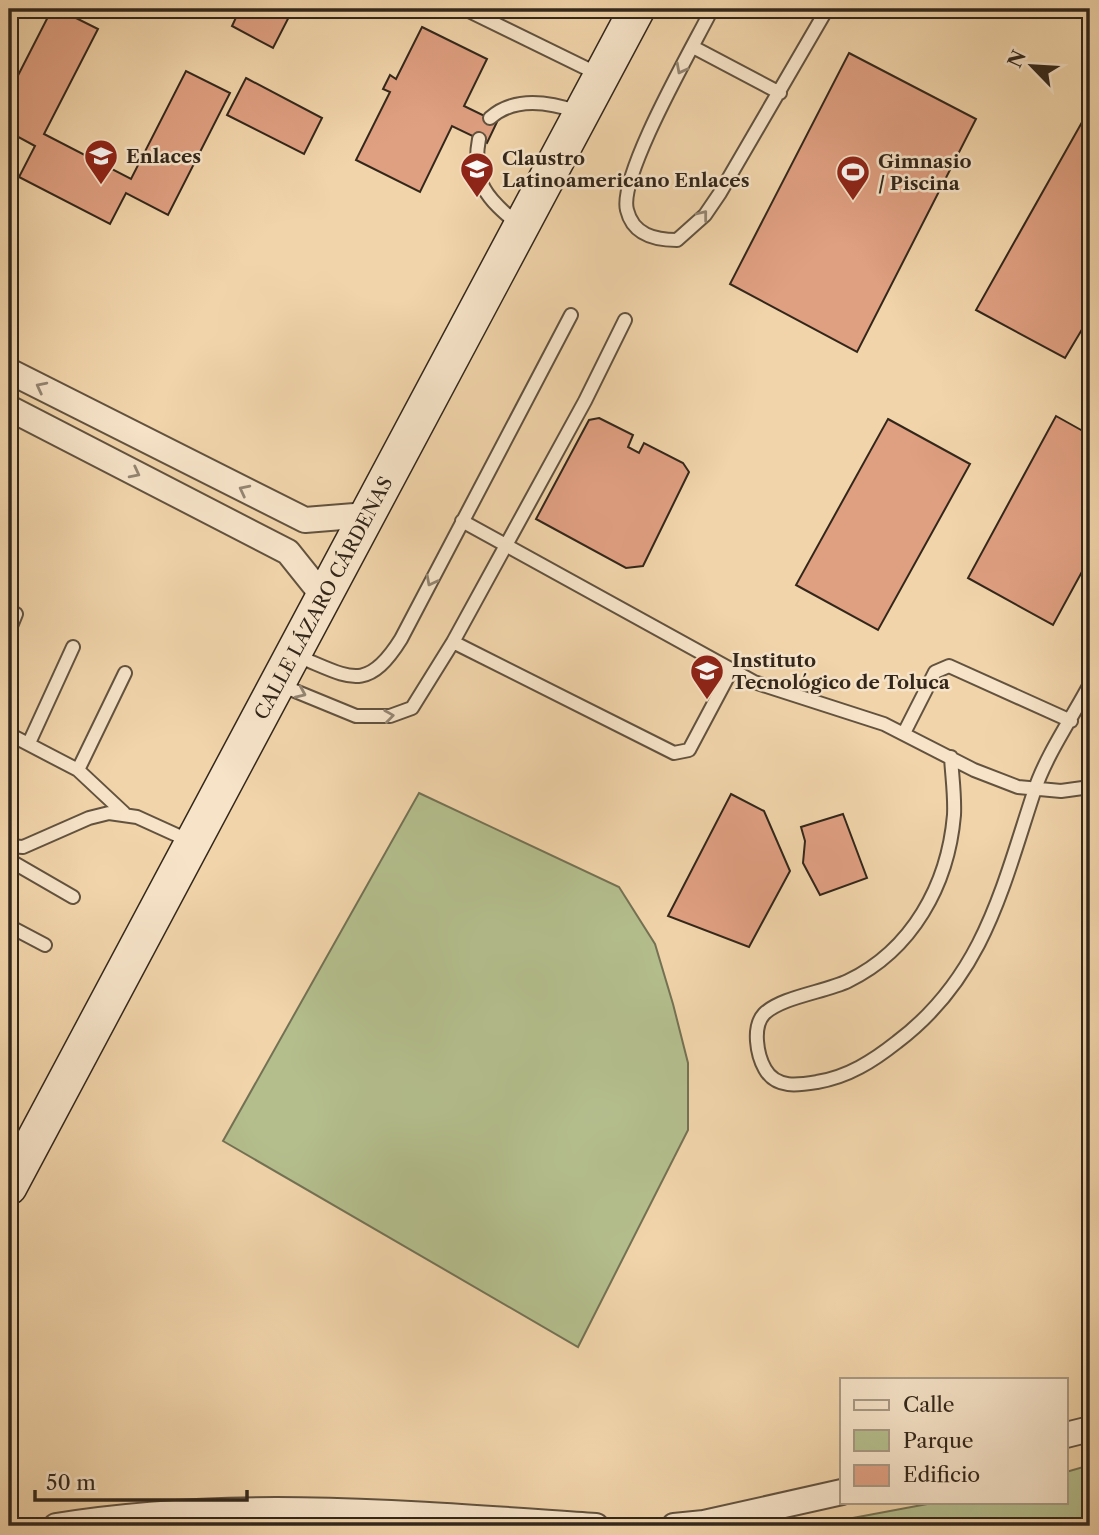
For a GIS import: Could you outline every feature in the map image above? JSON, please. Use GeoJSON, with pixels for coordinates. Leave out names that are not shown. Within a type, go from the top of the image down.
{"type":"FeatureCollection","features":[{"type":"Feature","properties":{"kind":"street","name":"CALLE LÁZARO CÁRDENAS"},"geometry":{"type":"LineString","coordinates":[[9,1187],[286,669],[519,225],[637,9]]}},
{"type":"Feature","properties":{"kind":"street"},"geometry":{"type":"LineString","coordinates":[[9,371],[305,520],[366,515]]}},
{"type":"Feature","properties":{"kind":"street"},"geometry":{"type":"LineString","coordinates":[[9,408],[288,552],[324,597]]}},
{"type":"Feature","properties":{"kind":"street"},"geometry":{"type":"LineString","coordinates":[[92,451],[108,421]]}},
{"type":"Feature","properties":{"kind":"street"},"geometry":{"type":"LineString","coordinates":[[1068,1434],[1090,1429]]}},
{"type":"Feature","properties":{"kind":"street"},"geometry":{"type":"LineString","coordinates":[[674,1526],[730,1518],[840,1492]]}},
{"type":"Feature","properties":{"kind":"street"},"geometry":{"type":"LineString","coordinates":[[56,1526],[221,1511],[367,1513],[596,1526]]}},
{"type":"Feature","properties":{"kind":"lane"},"geometry":{"type":"LineString","coordinates":[[465,9],[601,76]]}},
{"type":"Feature","properties":{"kind":"lane"},"geometry":{"type":"LineString","coordinates":[[712,9],[667,96],[628,189],[626,208],[632,222],[646,236],[677,240],[691,231],[720,193],[827,9]]}},
{"type":"Feature","properties":{"kind":"lane"},"geometry":{"type":"LineString","coordinates":[[693,47],[780,93]]}},
{"type":"Feature","properties":{"kind":"lane"},"geometry":{"type":"LineString","coordinates":[[490,118],[500,110],[520,104],[558,105],[580,113]]}},
{"type":"Feature","properties":{"kind":"lane"},"geometry":{"type":"LineString","coordinates":[[480,139],[476,159],[484,191],[519,225]]}},
{"type":"Feature","properties":{"kind":"lane"},"geometry":{"type":"LineString","coordinates":[[286,669],[363,676],[381,668],[401,639],[571,315]]}},
{"type":"Feature","properties":{"kind":"lane"},"geometry":{"type":"LineString","coordinates":[[286,669],[356,716],[377,718],[401,714],[412,708],[425,692],[453,642],[585,401],[625,320]]}},
{"type":"Feature","properties":{"kind":"lane"},"geometry":{"type":"LineString","coordinates":[[462,521],[730,671],[775,691],[904,733],[974,770],[1034,790],[1090,787]]}},
{"type":"Feature","properties":{"kind":"lane"},"geometry":{"type":"LineString","coordinates":[[9,631],[16,614]]}},
{"type":"Feature","properties":{"kind":"lane"},"geometry":{"type":"LineString","coordinates":[[453,642],[674,753],[689,750],[730,671]]}},
{"type":"Feature","properties":{"kind":"lane"},"geometry":{"type":"LineString","coordinates":[[29,743],[72,647]]}},
{"type":"Feature","properties":{"kind":"lane"},"geometry":{"type":"LineString","coordinates":[[904,733],[935,671],[949,666],[1071,721]]}},
{"type":"Feature","properties":{"kind":"lane"},"geometry":{"type":"LineString","coordinates":[[78,770],[125,673]]}},
{"type":"Feature","properties":{"kind":"lane"},"geometry":{"type":"LineString","coordinates":[[951,757],[954,817],[946,854],[936,886],[909,934],[878,964],[847,981],[771,1009],[759,1022],[756,1031],[765,1070],[782,1083],[802,1085],[833,1079],[852,1071],[923,1023],[954,986],[976,952],[1011,871],[1034,790],[1090,684]]}},
{"type":"Feature","properties":{"kind":"lane"},"geometry":{"type":"LineString","coordinates":[[9,734],[78,770],[124,813],[192,842]]}},
{"type":"Feature","properties":{"kind":"lane"},"geometry":{"type":"LineString","coordinates":[[9,846],[23,848],[89,818],[109,813],[124,813]]}},
{"type":"Feature","properties":{"kind":"lane"},"geometry":{"type":"LineString","coordinates":[[9,860],[73,897]]}},
{"type":"Feature","properties":{"kind":"lane"},"geometry":{"type":"LineString","coordinates":[[9,926],[45,945]]}},
{"type":"Feature","properties":{"kind":"green space"},"geometry":{"type":"Polygon","coordinates":[[[419,793],[619,887],[655,944],[673,1004],[688,1063],[688,1130],[578,1347],[223,1141],[419,793]]]}},
{"type":"Feature","properties":{"kind":"green space"},"geometry":{"type":"Polygon","coordinates":[[[1090,1465],[1090,1526],[810,1526],[927,1504],[1068,1504],[1068,1471],[1090,1465]]]}},
{"type":"Feature","properties":{"kind":"building"},"geometry":{"type":"Polygon","coordinates":[[[52,9],[58,9],[98,29],[44,134],[131,179],[186,71],[230,93],[168,215],[126,193],[110,224],[19,177],[35,146],[9,132],[9,93],[52,9]]]}},
{"type":"Feature","properties":{"kind":"building"},"geometry":{"type":"Polygon","coordinates":[[[240,9],[293,9],[273,48],[232,26],[240,9]]]}},
{"type":"Feature","properties":{"kind":"building"},"geometry":{"type":"Polygon","coordinates":[[[422,27],[487,59],[464,106],[497,122],[487,143],[452,126],[420,192],[356,160],[390,92],[383,89],[390,75],[396,79],[422,27]]]}},
{"type":"Feature","properties":{"kind":"building","name":"Gimnasio / Piscina"},"geometry":{"type":"Polygon","coordinates":[[[849,53],[976,119],[857,352],[730,284],[849,53]]]}},
{"type":"Feature","properties":{"kind":"building"},"geometry":{"type":"Polygon","coordinates":[[[246,78],[322,118],[304,154],[227,115],[246,78]]]}},
{"type":"Feature","properties":{"kind":"building"},"geometry":{"type":"Polygon","coordinates":[[[1090,108],[1090,316],[1065,358],[976,310],[1090,108]]]}},
{"type":"Feature","properties":{"kind":"building"},"geometry":{"type":"Polygon","coordinates":[[[1056,416],[1090,435],[1090,557],[1053,625],[968,578],[1056,416]]]}},
{"type":"Feature","properties":{"kind":"building"},"geometry":{"type":"Polygon","coordinates":[[[599,418],[633,435],[628,447],[639,453],[644,443],[683,463],[689,472],[643,566],[626,568],[536,519],[589,420],[599,418]]]}},
{"type":"Feature","properties":{"kind":"building"},"geometry":{"type":"Polygon","coordinates":[[[888,419],[970,464],[878,630],[796,585],[888,419]]]}},
{"type":"Feature","properties":{"kind":"building"},"geometry":{"type":"Polygon","coordinates":[[[731,794],[764,811],[790,871],[749,947],[668,916],[731,794]]]}},
{"type":"Feature","properties":{"kind":"building"},"geometry":{"type":"Polygon","coordinates":[[[843,814],[867,878],[820,895],[803,863],[805,841],[801,827],[843,814]]]}},
{"type":"Feature","properties":{"kind":"place","name":"Enlaces"},"geometry":{"type":"Point","coordinates":[101,186]}},
{"type":"Feature","properties":{"kind":"place","name":"Claustro Latinoamericano Enlaces"},"geometry":{"type":"Point","coordinates":[477,199]}},
{"type":"Feature","properties":{"kind":"place","name":"Gimnasio / Piscina"},"geometry":{"type":"Point","coordinates":[853,202]}},
{"type":"Feature","properties":{"kind":"place","name":"Instituto Tecnológico de Toluca"},"geometry":{"type":"Point","coordinates":[707,701]}}]}
